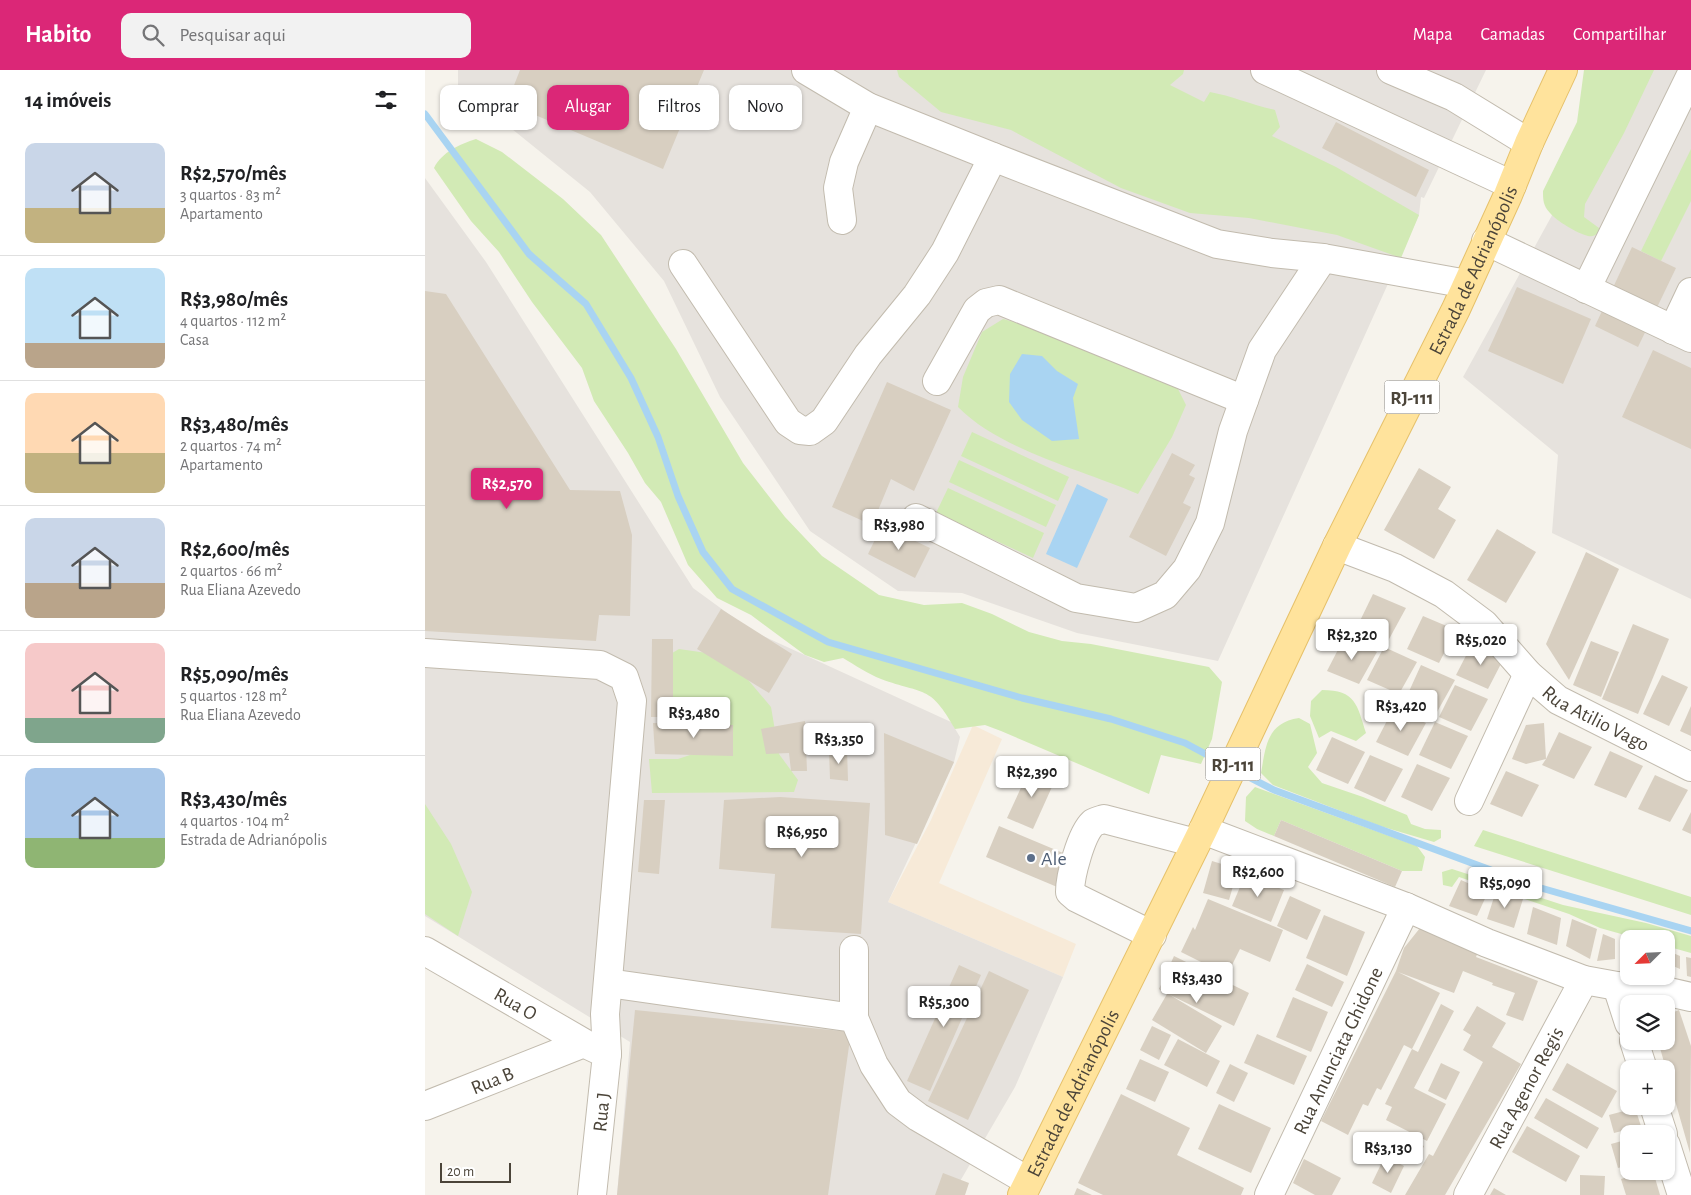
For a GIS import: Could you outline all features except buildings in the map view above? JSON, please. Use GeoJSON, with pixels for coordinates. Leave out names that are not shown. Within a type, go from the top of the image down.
{"type":"FeatureCollection","features":[{"type":"Feature","properties":{"kind":"main road","name":"Estrada de Adrianópolis"},"geometry":{"type":"LineString","coordinates":[[1025,1188],[1152,935],[1337,546],[1467,284],[1563,70]]}},
{"type":"Feature","properties":{"kind":"street"},"geometry":{"type":"LineString","coordinates":[[806,70],[868,107],[1217,244],[1271,253],[1323,258],[1467,284]]}},
{"type":"Feature","properties":{"kind":"street"},"geometry":{"type":"LineString","coordinates":[[1265,70],[1512,185]]}},
{"type":"Feature","properties":{"kind":"street"},"geometry":{"type":"LineString","coordinates":[[1391,70],[1454,97],[1529,143]]}},
{"type":"Feature","properties":{"kind":"street"},"geometry":{"type":"LineString","coordinates":[[1586,289],[1691,75]]}},
{"type":"Feature","properties":{"kind":"street"},"geometry":{"type":"LineString","coordinates":[[842,220],[838,188],[843,162],[868,107]]}},
{"type":"Feature","properties":{"kind":"street"},"geometry":{"type":"LineString","coordinates":[[683,264],[788,422],[800,430],[810,431],[824,421],[868,355],[917,295],[945,252],[993,157]]}},
{"type":"Feature","properties":{"kind":"street"},"geometry":{"type":"LineString","coordinates":[[1487,241],[1682,334],[1691,292]]}},
{"type":"Feature","properties":{"kind":"street"},"geometry":{"type":"LineString","coordinates":[[916,518],[1076,598],[1136,608],[1165,595],[1187,569],[1210,523],[1233,431],[1262,350],[1323,258]]}},
{"type":"Feature","properties":{"kind":"street"},"geometry":{"type":"LineString","coordinates":[[937,381],[977,310],[986,303],[999,300],[1244,400]]}},
{"type":"Feature","properties":{"kind":"street","name":"Rua Atilio Vago"},"geometry":{"type":"LineString","coordinates":[[1337,546],[1395,568],[1444,594],[1484,624],[1528,674],[1557,700],[1691,767]]}},
{"type":"Feature","properties":{"kind":"street","name":"Rua J"},"geometry":{"type":"LineString","coordinates":[[425,653],[599,665],[624,677],[632,701],[605,1014],[595,1048],[592,1195]]}},
{"type":"Feature","properties":{"kind":"street"},"geometry":{"type":"LineString","coordinates":[[1469,801],[1528,674]]}},
{"type":"Feature","properties":{"kind":"street"},"geometry":{"type":"LineString","coordinates":[[1152,935],[1077,898],[1070,892],[1070,880],[1086,833],[1094,822],[1105,819],[1204,827],[1406,907],[1487,943],[1584,980],[1617,986],[1651,988],[1691,997]]}},
{"type":"Feature","properties":{"kind":"street","name":"Rua Anunciata Ghidone"},"geometry":{"type":"LineString","coordinates":[[1269,1195],[1406,907]]}},
{"type":"Feature","properties":{"kind":"street"},"geometry":{"type":"LineString","coordinates":[[854,950],[854,1018],[875,1065],[898,1102],[1025,1188]]}},
{"type":"Feature","properties":{"kind":"street","name":"Rua O"},"geometry":{"type":"LineString","coordinates":[[425,951],[595,1048]]}},
{"type":"Feature","properties":{"kind":"street","name":"Rua Agenor Regis"},"geometry":{"type":"LineString","coordinates":[[1468,1195],[1584,980]]}},
{"type":"Feature","properties":{"kind":"street"},"geometry":{"type":"LineString","coordinates":[[608,983],[854,1018]]}},
{"type":"Feature","properties":{"kind":"street"},"geometry":{"type":"LineString","coordinates":[[1617,986],[1620,995]]}},
{"type":"Feature","properties":{"kind":"street","name":"Rua B"},"geometry":{"type":"LineString","coordinates":[[425,1106],[558,1053],[595,1048]]}},
{"type":"Feature","properties":{"kind":"street"},"geometry":{"type":"LineString","coordinates":[[1675,1173],[1682,1195]]}},
{"type":"Feature","properties":{"kind":"shaded area"},"geometry":{"type":"Polygon","coordinates":[[[458,70],[1486,70],[1424,198],[1421,197],[1419,215],[1218,661],[1077,633],[962,593],[898,591],[810,531],[720,397],[664,281],[590,192],[513,130],[537,130],[537,85],[458,85],[458,70]]]}},
{"type":"Feature","properties":{"kind":"shaded area"},"geometry":{"type":"Polygon","coordinates":[[[1632,70],[1691,70],[1691,599],[1552,533],[1558,455],[1463,377],[1632,70]]]}},
{"type":"Feature","properties":{"kind":"shaded area"},"geometry":{"type":"Polygon","coordinates":[[[425,178],[486,262],[693,588],[752,631],[951,722],[960,737],[954,762],[888,902],[1063,977],[1015,1087],[952,1195],[617,1195],[630,1042],[425,916],[425,178]]]}},
{"type":"Feature","properties":{"kind":"shaded area"},"geometry":{"type":"Polygon","coordinates":[[[973,725],[1002,739],[939,883],[1076,944],[1063,977],[888,902],[931,820],[973,725]]]}},
{"type":"Feature","properties":{"kind":"green space"},"geometry":{"type":"Polygon","coordinates":[[[897,70],[1184,70],[1183,74],[1170,85],[1204,102],[1210,92],[1275,110],[1280,127],[1272,136],[1336,167],[1419,215],[1401,258],[1337,235],[1249,218],[1190,213],[1121,188],[1011,130],[941,112],[899,77],[897,70]]]}},
{"type":"Feature","properties":{"kind":"green space"},"geometry":{"type":"Polygon","coordinates":[[[1584,70],[1654,70],[1624,133],[1585,204],[1584,217],[1599,228],[1599,232],[1596,235],[1591,236],[1568,227],[1558,220],[1546,208],[1543,197],[1543,191],[1577,122],[1584,70]]]}},
{"type":"Feature","properties":{"kind":"green space"},"geometry":{"type":"Polygon","coordinates":[[[476,139],[502,152],[563,199],[601,235],[676,349],[743,463],[785,517],[822,556],[879,595],[924,605],[962,603],[992,614],[1029,632],[1062,641],[1091,644],[1209,667],[1222,682],[1212,739],[1201,764],[1161,755],[1149,794],[985,725],[955,729],[939,704],[925,693],[876,677],[843,658],[824,662],[805,655],[751,615],[717,598],[688,565],[661,502],[645,483],[594,401],[582,368],[532,302],[499,252],[471,221],[434,168],[437,162],[447,153],[458,146],[476,139]]]}},
{"type":"Feature","properties":{"kind":"green space"},"geometry":{"type":"Polygon","coordinates":[[[1691,149],[1691,201],[1661,261],[1641,251],[1691,149]]]}},
{"type":"Feature","properties":{"kind":"green space"},"geometry":{"type":"Polygon","coordinates":[[[1003,319],[1049,331],[1177,387],[1186,405],[1172,437],[1138,494],[1019,447],[976,422],[958,407],[963,377],[982,332],[1003,319]]]}},
{"type":"Feature","properties":{"kind":"green space"},"geometry":{"type":"Polygon","coordinates":[[[972,432],[1069,477],[1058,501],[961,456],[972,432]]]}},
{"type":"Feature","properties":{"kind":"green space"},"geometry":{"type":"Polygon","coordinates":[[[959,460],[1056,505],[1046,527],[949,482],[959,460]]]}},
{"type":"Feature","properties":{"kind":"green space"},"geometry":{"type":"Polygon","coordinates":[[[948,488],[1044,533],[1033,558],[936,513],[948,488]]]}},
{"type":"Feature","properties":{"kind":"green space"},"geometry":{"type":"Polygon","coordinates":[[[679,649],[728,656],[771,707],[779,754],[798,780],[794,792],[652,793],[649,759],[678,759],[726,743],[694,704],[660,699],[652,665],[679,649]]]}},
{"type":"Feature","properties":{"kind":"green space"},"geometry":{"type":"Polygon","coordinates":[[[1322,690],[1342,693],[1348,696],[1357,707],[1366,733],[1356,741],[1331,731],[1319,738],[1310,716],[1311,701],[1322,690]]]}},
{"type":"Feature","properties":{"kind":"green space"},"geometry":{"type":"Polygon","coordinates":[[[1299,718],[1310,724],[1317,753],[1308,767],[1322,783],[1407,815],[1411,824],[1425,829],[1441,830],[1441,838],[1434,842],[1380,826],[1273,785],[1261,773],[1270,737],[1280,725],[1299,718]]]}},
{"type":"Feature","properties":{"kind":"green space"},"geometry":{"type":"Polygon","coordinates":[[[1255,787],[1417,846],[1425,857],[1422,871],[1402,871],[1281,820],[1274,836],[1257,829],[1245,821],[1246,797],[1255,787]]]}},
{"type":"Feature","properties":{"kind":"green space"},"geometry":{"type":"Polygon","coordinates":[[[425,804],[451,844],[472,892],[458,936],[425,914],[425,804]]]}},
{"type":"Feature","properties":{"kind":"green space"},"geometry":{"type":"Polygon","coordinates":[[[1483,830],[1691,897],[1691,915],[1474,846],[1483,830]]]}},
{"type":"Feature","properties":{"kind":"green space"},"geometry":{"type":"Polygon","coordinates":[[[1452,869],[1563,905],[1670,930],[1620,930],[1620,934],[1600,928],[1569,914],[1459,877],[1452,887],[1443,885],[1442,872],[1452,869]]]}},
{"type":"Feature","properties":{"kind":"green space"},"geometry":{"type":"Polygon","coordinates":[[[1675,931],[1691,936],[1691,953],[1675,949],[1675,931]]]}},
{"type":"Feature","properties":{"kind":"water"},"geometry":{"type":"Polygon","coordinates":[[[1022,354],[1042,356],[1057,371],[1078,384],[1073,398],[1079,439],[1052,441],[1022,420],[1009,402],[1010,374],[1022,354]]]}},
{"type":"Feature","properties":{"kind":"water"},"geometry":{"type":"Polygon","coordinates":[[[1077,484],[1108,499],[1077,568],[1046,554],[1077,484]]]}},
{"type":"Feature","properties":{"kind":"waterway"},"geometry":{"type":"LineString","coordinates":[[425,114],[529,254],[586,304],[631,378],[658,437],[678,496],[703,552],[732,589],[828,642],[1022,698],[1111,719],[1185,743],[1228,766]]}},
{"type":"Feature","properties":{"kind":"waterway"},"geometry":{"type":"LineString","coordinates":[[1237,771],[1274,790],[1534,886],[1691,931]]}},
{"type":"Feature","properties":{"kind":"place","name":"Ale"},"geometry":{"type":"Point","coordinates":[1031,858]}}]}
